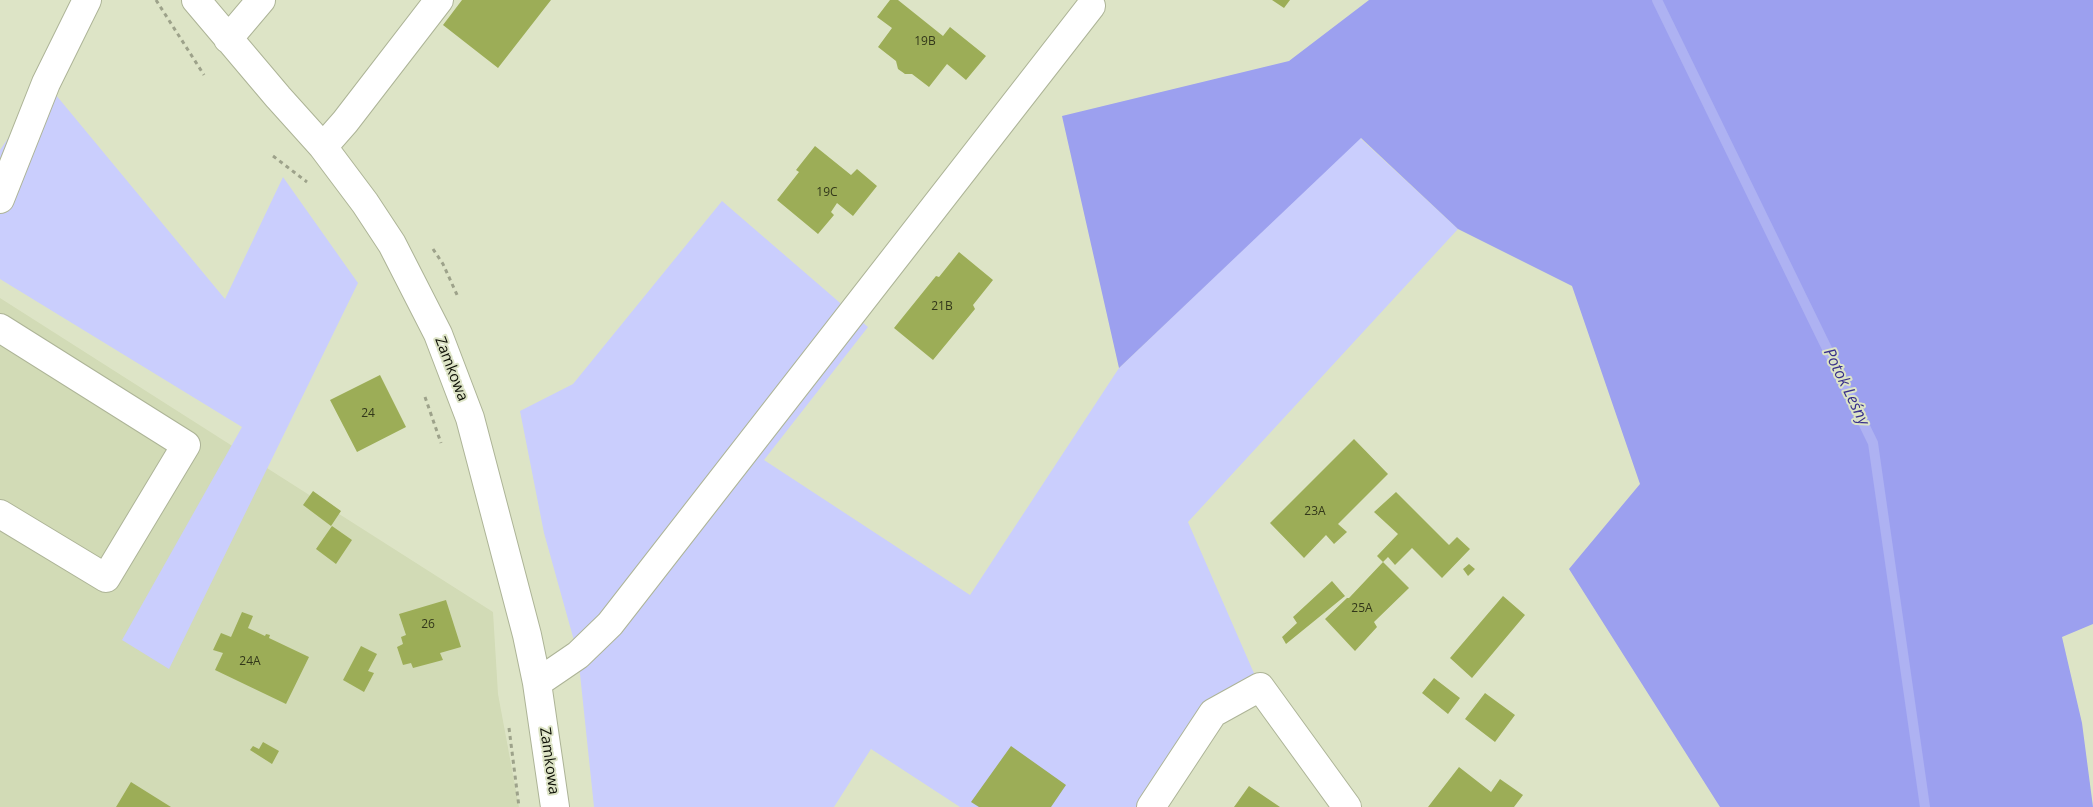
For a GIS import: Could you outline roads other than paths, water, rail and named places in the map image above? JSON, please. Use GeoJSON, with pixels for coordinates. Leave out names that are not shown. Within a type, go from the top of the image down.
{"type":"FeatureCollection","features":[{"type":"Feature","properties":{"kind":"street"},"geometry":{"type":"LineString","coordinates":[[0,199],[46,83],[88,0]]}},
{"type":"Feature","properties":{"kind":"street","name":"Zamkowa"},"geometry":{"type":"LineString","coordinates":[[196,0],[323,147],[365,203],[392,244],[438,334],[470,418],[525,626],[537,683],[555,807]]}},
{"type":"Feature","properties":{"kind":"street"},"geometry":{"type":"LineString","coordinates":[[228,39],[261,0]]}},
{"type":"Feature","properties":{"kind":"street"},"geometry":{"type":"LineString","coordinates":[[323,147],[345,122],[439,0]]}},
{"type":"Feature","properties":{"kind":"street"},"geometry":{"type":"LineString","coordinates":[[537,683],[578,655],[610,624],[1091,6]]}},
{"type":"Feature","properties":{"kind":"street"},"geometry":{"type":"LineString","coordinates":[[0,328],[186,445],[106,578],[0,514]]}},
{"type":"Feature","properties":{"kind":"street"},"geometry":{"type":"LineString","coordinates":[[1151,807],[1213,713],[1260,687],[1347,807]]}},
{"type":"Feature","properties":{"kind":"waterway","name":"Potok Leśny"},"geometry":{"type":"LineString","coordinates":[[1657,0],[1873,443],[1925,807]]}}]}
